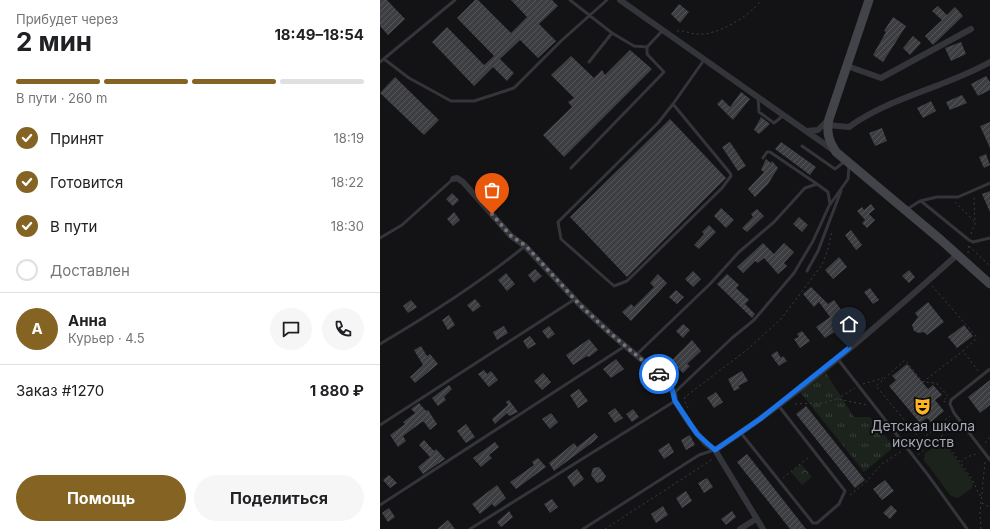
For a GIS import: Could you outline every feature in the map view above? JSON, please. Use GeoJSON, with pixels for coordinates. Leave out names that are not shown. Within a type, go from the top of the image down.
{"type":"FeatureCollection","features":[{"type":"Feature","properties":{"kind":"main road"},"geometry":{"type":"LineString","coordinates":[[869,0],[828,122],[829,141],[836,152],[847,163],[958,254],[990,284]]}},
{"type":"Feature","properties":{"kind":"street"},"geometry":{"type":"LineString","coordinates":[[620,0],[836,152]]}},
{"type":"Feature","properties":{"kind":"street"},"geometry":{"type":"LineString","coordinates":[[847,66],[881,78],[971,29]]}},
{"type":"Feature","properties":{"kind":"street"},"geometry":{"type":"LineString","coordinates":[[806,131],[818,130],[828,122],[850,127],[858,121],[908,97],[970,73],[990,62]]}},
{"type":"Feature","properties":{"kind":"street"},"geometry":{"type":"LineString","coordinates":[[453,179],[457,178],[463,182],[511,236],[526,246],[575,299],[625,346],[666,380],[674,393],[675,401],[697,434],[715,450],[763,529]]}},
{"type":"Feature","properties":{"kind":"street"},"geometry":{"type":"LineString","coordinates":[[715,450],[778,405],[838,358],[958,254]]}},
{"type":"Feature","properties":{"kind":"street"},"geometry":{"type":"LineString","coordinates":[[740,529],[756,518]]}},
{"type":"Feature","properties":{"kind":"lane"},"geometry":{"type":"LineString","coordinates":[[380,62],[454,0]]}},
{"type":"Feature","properties":{"kind":"lane"},"geometry":{"type":"LineString","coordinates":[[570,0],[612,33],[634,46],[647,47],[665,31]]}},
{"type":"Feature","properties":{"kind":"lane"},"geometry":{"type":"LineString","coordinates":[[384,59],[409,78],[451,101],[474,101],[514,88],[588,15],[607,0]]}},
{"type":"Feature","properties":{"kind":"lane"},"geometry":{"type":"LineString","coordinates":[[589,62],[612,33]]}},
{"type":"Feature","properties":{"kind":"lane"},"geometry":{"type":"LineString","coordinates":[[572,168],[664,72],[647,54],[647,47]]}},
{"type":"Feature","properties":{"kind":"lane"},"geometry":{"type":"LineString","coordinates":[[673,104],[731,176],[722,188],[627,281],[614,286],[561,239],[558,222],[658,123],[704,60]]}},
{"type":"Feature","properties":{"kind":"lane"},"geometry":{"type":"LineString","coordinates":[[758,97],[759,112],[774,123],[784,116]]}},
{"type":"Feature","properties":{"kind":"lane"},"geometry":{"type":"LineString","coordinates":[[802,146],[834,169],[847,163],[848,179],[842,190],[818,251],[807,272]]}},
{"type":"Feature","properties":{"kind":"lane"},"geometry":{"type":"LineString","coordinates":[[763,158],[767,152],[770,152],[817,184],[828,192],[830,206]]}},
{"type":"Feature","properties":{"kind":"lane"},"geometry":{"type":"LineString","coordinates":[[380,238],[402,225],[453,179]]}},
{"type":"Feature","properties":{"kind":"lane"},"geometry":{"type":"LineString","coordinates":[[905,210],[920,201],[937,197],[958,197],[990,183]]}},
{"type":"Feature","properties":{"kind":"lane"},"geometry":{"type":"LineString","coordinates":[[636,355],[710,284],[739,252],[774,222],[805,188],[817,184]]}},
{"type":"Feature","properties":{"kind":"lane"},"geometry":{"type":"LineString","coordinates":[[674,393],[732,338],[754,320],[794,273],[813,241],[830,206],[842,190]]}},
{"type":"Feature","properties":{"kind":"lane"},"geometry":{"type":"LineString","coordinates":[[920,201],[969,240],[973,242],[990,238]]}},
{"type":"Feature","properties":{"kind":"lane"},"geometry":{"type":"LineString","coordinates":[[380,344],[427,317],[498,268],[526,246]]}},
{"type":"Feature","properties":{"kind":"lane"},"geometry":{"type":"LineString","coordinates":[[380,425],[575,299]]}},
{"type":"Feature","properties":{"kind":"lane"},"geometry":{"type":"LineString","coordinates":[[380,506],[625,346]]}},
{"type":"Feature","properties":{"kind":"lane"},"geometry":{"type":"LineString","coordinates":[[838,358],[858,387],[906,447],[967,529]]}},
{"type":"Feature","properties":{"kind":"lane"},"geometry":{"type":"LineString","coordinates":[[990,369],[951,400],[950,404],[954,414],[990,460]]}},
{"type":"Feature","properties":{"kind":"lane"},"geometry":{"type":"LineString","coordinates":[[470,529],[675,401]]}},
{"type":"Feature","properties":{"kind":"lane"},"geometry":{"type":"LineString","coordinates":[[741,432],[814,524],[840,502],[845,491],[778,405]]}},
{"type":"Feature","properties":{"kind":"lane"},"geometry":{"type":"LineString","coordinates":[[583,529],[699,455],[715,450]]}},
{"type":"Feature","properties":{"kind":"path"},"geometry":{"type":"LineString","coordinates":[[665,31],[684,30],[696,34],[710,34],[742,18],[761,0]]}},
{"type":"Feature","properties":{"kind":"path"},"geometry":{"type":"LineString","coordinates":[[954,201],[975,221],[975,198],[972,191]]}},
{"type":"Feature","properties":{"kind":"path"},"geometry":{"type":"LineString","coordinates":[[690,413],[684,400],[685,397],[748,349],[775,325],[797,298],[822,265],[828,249],[832,227]]}},
{"type":"Feature","properties":{"kind":"path"},"geometry":{"type":"LineString","coordinates":[[923,382],[975,340],[976,336],[932,286]]}},
{"type":"Feature","properties":{"kind":"path"},"geometry":{"type":"LineString","coordinates":[[963,350],[982,376]]}},
{"type":"Feature","properties":{"kind":"path"},"geometry":{"type":"LineString","coordinates":[[876,386],[905,360],[923,382],[936,383],[948,396],[943,401],[950,404]]}},
{"type":"Feature","properties":{"kind":"path"},"geometry":{"type":"LineString","coordinates":[[795,404],[823,403],[837,399],[858,387],[884,378]]}},
{"type":"Feature","properties":{"kind":"path"},"geometry":{"type":"LineString","coordinates":[[872,381],[921,440]]}},
{"type":"Feature","properties":{"kind":"path"},"geometry":{"type":"LineString","coordinates":[[837,399],[873,406]]}},
{"type":"Feature","properties":{"kind":"path"},"geometry":{"type":"LineString","coordinates":[[840,502],[866,482],[883,463],[906,447],[921,440],[954,414]]}},
{"type":"Feature","properties":{"kind":"path"},"geometry":{"type":"LineString","coordinates":[[914,458],[960,422]]}},
{"type":"Feature","properties":{"kind":"path"},"geometry":{"type":"LineString","coordinates":[[941,436],[973,481],[974,487],[982,498]]}},
{"type":"Feature","properties":{"kind":"path"},"geometry":{"type":"LineString","coordinates":[[981,529],[981,502],[986,462],[983,446],[990,437]]}},
{"type":"Feature","properties":{"kind":"path"},"geometry":{"type":"LineString","coordinates":[[779,481],[814,452]]}},
{"type":"Feature","properties":{"kind":"path"},"geometry":{"type":"LineString","coordinates":[[960,462],[967,457],[984,452]]}},
{"type":"Feature","properties":{"kind":"path"},"geometry":{"type":"LineString","coordinates":[[605,529],[719,456]]}},
{"type":"Feature","properties":{"kind":"path"},"geometry":{"type":"LineString","coordinates":[[981,502],[990,507]]}},
{"type":"Feature","properties":{"kind":"green space"},"geometry":{"type":"Polygon","coordinates":[[[826,373],[854,417],[870,417],[894,447],[864,472],[800,392],[826,373]]]}},
{"type":"Feature","properties":{"kind":"green space"},"geometry":{"type":"Polygon","coordinates":[[[939,444],[946,445],[973,482],[972,488],[958,498],[951,496],[924,460],[925,453],[939,444]]]}},
{"type":"Feature","properties":{"kind":"green space"},"geometry":{"type":"Polygon","coordinates":[[[801,464],[812,477],[802,485],[791,472],[801,464]]]}},
{"type":"Feature","properties":{"kind":"building"},"geometry":{"type":"Polygon","coordinates":[[[380,0],[387,0],[405,19],[388,35],[380,26],[380,0]]]}},
{"type":"Feature","properties":{"kind":"building"},"geometry":{"type":"Polygon","coordinates":[[[475,0],[478,0],[511,33],[527,17],[511,0],[552,0],[558,6],[539,24],[556,41],[538,58],[520,40],[500,59],[514,73],[507,81],[493,67],[474,86],[432,42],[447,27],[484,65],[494,56],[457,18],[475,0]]]}},
{"type":"Feature","properties":{"kind":"building"},"geometry":{"type":"Polygon","coordinates":[[[679,4],[689,12],[680,23],[671,14],[679,4]]]}},
{"type":"Feature","properties":{"kind":"building"},"geometry":{"type":"Polygon","coordinates":[[[938,6],[947,15],[955,7],[963,16],[933,45],[925,36],[942,20],[932,11],[938,6]]]}},
{"type":"Feature","properties":{"kind":"building"},"geometry":{"type":"Polygon","coordinates":[[[893,17],[906,26],[883,62],[873,55],[886,32],[884,31],[893,17]]]}},
{"type":"Feature","properties":{"kind":"building"},"geometry":{"type":"Polygon","coordinates":[[[913,36],[921,43],[910,55],[903,48],[913,36]]]}},
{"type":"Feature","properties":{"kind":"building"},"geometry":{"type":"Polygon","coordinates":[[[961,42],[966,54],[951,61],[945,48],[961,42]]]}},
{"type":"Feature","properties":{"kind":"building"},"geometry":{"type":"Polygon","coordinates":[[[630,50],[652,69],[564,157],[543,135],[572,107],[568,102],[574,98],[551,75],[571,56],[594,78],[602,70],[605,75],[630,50]]]}},
{"type":"Feature","properties":{"kind":"building"},"geometry":{"type":"Polygon","coordinates":[[[986,76],[990,82],[990,90],[978,96],[971,84],[986,76]]]}},
{"type":"Feature","properties":{"kind":"building"},"geometry":{"type":"Polygon","coordinates":[[[395,77],[439,120],[424,135],[380,93],[395,77]]]}},
{"type":"Feature","properties":{"kind":"building"},"geometry":{"type":"Polygon","coordinates":[[[741,92],[750,99],[733,120],[717,104],[722,99],[730,107],[741,92]]]}},
{"type":"Feature","properties":{"kind":"building"},"geometry":{"type":"Polygon","coordinates":[[[962,95],[967,103],[950,110],[946,102],[962,95]]]}},
{"type":"Feature","properties":{"kind":"building"},"geometry":{"type":"Polygon","coordinates":[[[931,101],[936,111],[923,118],[917,108],[931,101]]]}},
{"type":"Feature","properties":{"kind":"building"},"geometry":{"type":"Polygon","coordinates":[[[761,117],[770,124],[759,134],[754,130],[761,117]]]}},
{"type":"Feature","properties":{"kind":"building"},"geometry":{"type":"Polygon","coordinates":[[[670,119],[726,178],[627,277],[570,217],[670,119]]]}},
{"type":"Feature","properties":{"kind":"building"},"geometry":{"type":"Polygon","coordinates":[[[990,122],[990,148],[980,126],[990,122]]]}},
{"type":"Feature","properties":{"kind":"building"},"geometry":{"type":"Polygon","coordinates":[[[882,128],[887,141],[875,146],[869,133],[882,128]]]}},
{"type":"Feature","properties":{"kind":"building"},"geometry":{"type":"Polygon","coordinates":[[[730,142],[746,166],[738,171],[722,147],[730,142]]]}},
{"type":"Feature","properties":{"kind":"building"},"geometry":{"type":"Polygon","coordinates":[[[781,142],[816,167],[810,175],[775,149],[781,142]]]}},
{"type":"Feature","properties":{"kind":"building"},"geometry":{"type":"Polygon","coordinates":[[[986,154],[990,165],[984,168],[979,157],[986,154]]]}},
{"type":"Feature","properties":{"kind":"building"},"geometry":{"type":"Polygon","coordinates":[[[766,159],[771,163],[772,161],[778,168],[768,184],[755,197],[748,189],[764,172],[761,170],[766,159]]]}},
{"type":"Feature","properties":{"kind":"building"},"geometry":{"type":"Polygon","coordinates":[[[990,191],[990,212],[982,194],[990,191]]]}},
{"type":"Feature","properties":{"kind":"building"},"geometry":{"type":"Polygon","coordinates":[[[452,193],[459,200],[453,206],[446,199],[452,193]]]}},
{"type":"Feature","properties":{"kind":"building"},"geometry":{"type":"Polygon","coordinates":[[[871,204],[875,209],[869,214],[875,220],[867,228],[862,223],[865,220],[857,211],[862,207],[864,210],[871,204]]]}},
{"type":"Feature","properties":{"kind":"building"},"geometry":{"type":"Polygon","coordinates":[[[721,208],[734,220],[726,228],[714,216],[721,208]]]}},
{"type":"Feature","properties":{"kind":"building"},"geometry":{"type":"Polygon","coordinates":[[[757,209],[764,216],[747,232],[742,228],[753,217],[751,214],[757,209]]]}},
{"type":"Feature","properties":{"kind":"building"},"geometry":{"type":"Polygon","coordinates":[[[454,212],[460,220],[453,226],[447,219],[454,212]]]}},
{"type":"Feature","properties":{"kind":"building"},"geometry":{"type":"Polygon","coordinates":[[[799,217],[808,225],[802,232],[793,224],[799,217]]]}},
{"type":"Feature","properties":{"kind":"building"},"geometry":{"type":"Polygon","coordinates":[[[709,225],[716,232],[699,249],[694,245],[704,234],[702,232],[709,225]]]}},
{"type":"Feature","properties":{"kind":"building"},"geometry":{"type":"Polygon","coordinates":[[[851,230],[862,245],[856,250],[845,235],[851,230]]]}},
{"type":"Feature","properties":{"kind":"building"},"geometry":{"type":"Polygon","coordinates":[[[763,243],[774,254],[784,243],[794,252],[784,263],[787,266],[778,274],[764,258],[758,263],[755,261],[743,273],[737,267],[763,243]]]}},
{"type":"Feature","properties":{"kind":"building"},"geometry":{"type":"Polygon","coordinates":[[[839,257],[847,267],[833,279],[825,270],[839,257]]]}},
{"type":"Feature","properties":{"kind":"building"},"geometry":{"type":"Polygon","coordinates":[[[535,269],[542,276],[534,283],[528,275],[535,269]]]}},
{"type":"Feature","properties":{"kind":"building"},"geometry":{"type":"Polygon","coordinates":[[[909,270],[915,277],[909,283],[902,276],[909,270]]]}},
{"type":"Feature","properties":{"kind":"building"},"geometry":{"type":"Polygon","coordinates":[[[693,271],[701,279],[693,287],[685,279],[693,271]]]}},
{"type":"Feature","properties":{"kind":"building"},"geometry":{"type":"Polygon","coordinates":[[[506,273],[515,284],[507,291],[498,280],[506,273]]]}},
{"type":"Feature","properties":{"kind":"building"},"geometry":{"type":"Polygon","coordinates":[[[658,274],[667,283],[631,321],[622,312],[631,304],[634,307],[654,287],[650,283],[658,274]]]}},
{"type":"Feature","properties":{"kind":"building"},"geometry":{"type":"Polygon","coordinates":[[[727,274],[739,285],[736,288],[749,300],[745,304],[755,314],[752,318],[717,284],[727,274]]]}},
{"type":"Feature","properties":{"kind":"building"},"geometry":{"type":"Polygon","coordinates":[[[811,287],[828,304],[834,300],[850,322],[825,338],[816,327],[830,317],[819,302],[814,307],[803,294],[811,287]]]}},
{"type":"Feature","properties":{"kind":"building"},"geometry":{"type":"Polygon","coordinates":[[[870,288],[879,300],[873,304],[864,292],[870,288]]]}},
{"type":"Feature","properties":{"kind":"building"},"geometry":{"type":"Polygon","coordinates":[[[676,290],[684,297],[677,304],[669,297],[676,290]]]}},
{"type":"Feature","properties":{"kind":"building"},"geometry":{"type":"Polygon","coordinates":[[[475,299],[481,306],[473,312],[467,305],[475,299]]]}},
{"type":"Feature","properties":{"kind":"building"},"geometry":{"type":"Polygon","coordinates":[[[411,300],[417,307],[408,313],[403,306],[411,300]]]}},
{"type":"Feature","properties":{"kind":"building"},"geometry":{"type":"Polygon","coordinates":[[[928,302],[944,322],[927,335],[924,332],[919,333],[914,331],[912,325],[918,317],[915,313],[928,302]]]}},
{"type":"Feature","properties":{"kind":"building"},"geometry":{"type":"Polygon","coordinates":[[[449,315],[455,325],[448,330],[442,320],[449,315]]]}},
{"type":"Feature","properties":{"kind":"building"},"geometry":{"type":"Polygon","coordinates":[[[683,324],[690,330],[683,338],[676,331],[683,324]]]}},
{"type":"Feature","properties":{"kind":"building"},"geometry":{"type":"Polygon","coordinates":[[[964,325],[973,336],[957,348],[948,337],[964,325]]]}},
{"type":"Feature","properties":{"kind":"building"},"geometry":{"type":"Polygon","coordinates":[[[504,326],[508,333],[497,340],[493,332],[504,326]]]}},
{"type":"Feature","properties":{"kind":"building"},"geometry":{"type":"Polygon","coordinates":[[[549,326],[555,334],[548,339],[542,331],[549,326]]]}},
{"type":"Feature","properties":{"kind":"building"},"geometry":{"type":"Polygon","coordinates":[[[802,331],[810,341],[800,348],[794,339],[799,337],[797,334],[802,331]]]}},
{"type":"Feature","properties":{"kind":"building"},"geometry":{"type":"Polygon","coordinates":[[[530,336],[536,344],[528,349],[523,341],[530,336]]]}},
{"type":"Feature","properties":{"kind":"building"},"geometry":{"type":"Polygon","coordinates":[[[589,339],[598,350],[589,357],[587,356],[573,365],[566,355],[589,339]]]}},
{"type":"Feature","properties":{"kind":"building"},"geometry":{"type":"Polygon","coordinates":[[[692,340],[701,351],[687,364],[690,366],[683,373],[671,361],[692,340]]]}},
{"type":"Feature","properties":{"kind":"building"},"geometry":{"type":"Polygon","coordinates":[[[421,346],[427,356],[430,354],[438,364],[415,383],[410,377],[423,365],[414,350],[421,346]]]}},
{"type":"Feature","properties":{"kind":"building"},"geometry":{"type":"Polygon","coordinates":[[[777,351],[781,358],[783,356],[787,361],[779,366],[771,355],[777,351]]]}},
{"type":"Feature","properties":{"kind":"building"},"geometry":{"type":"Polygon","coordinates":[[[616,359],[624,369],[611,378],[603,369],[616,359]]]}},
{"type":"Feature","properties":{"kind":"building"},"geometry":{"type":"Polygon","coordinates":[[[907,364],[928,389],[933,385],[942,395],[935,400],[944,411],[931,422],[927,418],[920,423],[889,386],[896,380],[892,376],[907,364]]]}},
{"type":"Feature","properties":{"kind":"building"},"geometry":{"type":"Polygon","coordinates":[[[484,370],[487,374],[491,371],[498,380],[489,387],[478,374],[484,370]]]}},
{"type":"Feature","properties":{"kind":"building"},"geometry":{"type":"Polygon","coordinates":[[[742,371],[748,381],[738,386],[740,388],[734,391],[728,379],[742,371]]]}},
{"type":"Feature","properties":{"kind":"building"},"geometry":{"type":"Polygon","coordinates":[[[543,373],[551,382],[542,390],[534,381],[543,373]]]}},
{"type":"Feature","properties":{"kind":"building"},"geometry":{"type":"Polygon","coordinates":[[[990,380],[990,405],[980,413],[968,397],[990,380]]]}},
{"type":"Feature","properties":{"kind":"building"},"geometry":{"type":"Polygon","coordinates":[[[449,385],[452,389],[444,397],[446,400],[438,406],[432,398],[449,385]]]}},
{"type":"Feature","properties":{"kind":"building"},"geometry":{"type":"Polygon","coordinates":[[[579,389],[588,401],[578,408],[570,395],[579,389]]]}},
{"type":"Feature","properties":{"kind":"building"},"geometry":{"type":"Polygon","coordinates":[[[716,392],[723,402],[714,408],[707,398],[716,392]]]}},
{"type":"Feature","properties":{"kind":"building"},"geometry":{"type":"Polygon","coordinates":[[[509,400],[518,412],[509,416],[507,413],[495,424],[492,419],[508,405],[506,402],[509,400]]]}},
{"type":"Feature","properties":{"kind":"building"},"geometry":{"type":"Polygon","coordinates":[[[419,403],[426,411],[428,410],[437,424],[430,430],[424,422],[422,422],[403,436],[406,441],[398,447],[390,435],[405,424],[403,422],[415,413],[411,409],[419,403]]]}},
{"type":"Feature","properties":{"kind":"building"},"geometry":{"type":"Polygon","coordinates":[[[806,406],[865,480],[855,488],[796,414],[806,406]]]}},
{"type":"Feature","properties":{"kind":"building"},"geometry":{"type":"Polygon","coordinates":[[[615,408],[623,418],[615,423],[608,413],[615,408]]]}},
{"type":"Feature","properties":{"kind":"building"},"geometry":{"type":"Polygon","coordinates":[[[633,409],[639,417],[632,422],[626,414],[633,409]]]}},
{"type":"Feature","properties":{"kind":"building"},"geometry":{"type":"Polygon","coordinates":[[[551,413],[558,422],[550,429],[542,419],[551,413]]]}},
{"type":"Feature","properties":{"kind":"building"},"geometry":{"type":"Polygon","coordinates":[[[466,424],[475,437],[466,443],[457,431],[466,424]]]}},
{"type":"Feature","properties":{"kind":"building"},"geometry":{"type":"Polygon","coordinates":[[[595,433],[598,437],[593,442],[554,471],[549,463],[574,443],[577,447],[595,433]]]}},
{"type":"Feature","properties":{"kind":"building"},"geometry":{"type":"Polygon","coordinates":[[[690,435],[695,445],[686,450],[681,440],[690,435]]]}},
{"type":"Feature","properties":{"kind":"building"},"geometry":{"type":"Polygon","coordinates":[[[424,440],[434,451],[436,449],[445,459],[423,474],[418,467],[430,457],[419,445],[424,440]]]}},
{"type":"Feature","properties":{"kind":"building"},"geometry":{"type":"Polygon","coordinates":[[[495,442],[499,447],[489,455],[492,458],[481,467],[473,458],[495,442]]]}},
{"type":"Feature","properties":{"kind":"building"},"geometry":{"type":"Polygon","coordinates":[[[669,443],[674,452],[664,459],[658,450],[669,443]]]}},
{"type":"Feature","properties":{"kind":"building"},"geometry":{"type":"Polygon","coordinates":[[[747,454],[806,529],[790,529],[737,462],[747,454]]]}},
{"type":"Feature","properties":{"kind":"building"},"geometry":{"type":"Polygon","coordinates":[[[538,458],[546,467],[516,489],[510,482],[534,465],[532,462],[538,458]]]}},
{"type":"Feature","properties":{"kind":"building"},"geometry":{"type":"Polygon","coordinates":[[[599,467],[606,476],[603,481],[597,483],[591,475],[593,468],[599,467]]]}},
{"type":"Feature","properties":{"kind":"building"},"geometry":{"type":"Polygon","coordinates":[[[577,469],[584,479],[574,487],[567,477],[577,469]]]}},
{"type":"Feature","properties":{"kind":"building"},"geometry":{"type":"Polygon","coordinates":[[[389,475],[397,483],[390,488],[383,480],[389,475]]]}},
{"type":"Feature","properties":{"kind":"building"},"geometry":{"type":"Polygon","coordinates":[[[707,478],[713,487],[704,493],[698,483],[707,478]]]}},
{"type":"Feature","properties":{"kind":"building"},"geometry":{"type":"Polygon","coordinates":[[[885,480],[894,491],[882,500],[873,489],[885,480]]]}},
{"type":"Feature","properties":{"kind":"building"},"geometry":{"type":"Polygon","coordinates":[[[497,485],[506,498],[495,507],[492,504],[480,514],[472,504],[497,485]]]}},
{"type":"Feature","properties":{"kind":"building"},"geometry":{"type":"Polygon","coordinates":[[[686,491],[692,501],[682,508],[676,498],[686,491]]]}},
{"type":"Feature","properties":{"kind":"building"},"geometry":{"type":"Polygon","coordinates":[[[552,499],[558,507],[550,513],[544,504],[552,499]]]}},
{"type":"Feature","properties":{"kind":"building"},"geometry":{"type":"Polygon","coordinates":[[[891,505],[897,511],[890,519],[883,513],[891,505]]]}},
{"type":"Feature","properties":{"kind":"building"},"geometry":{"type":"Polygon","coordinates":[[[663,506],[668,515],[656,523],[651,514],[663,506]]]}},
{"type":"Feature","properties":{"kind":"building"},"geometry":{"type":"Polygon","coordinates":[[[389,508],[395,517],[388,522],[382,513],[389,508]]]}},
{"type":"Feature","properties":{"kind":"building"},"geometry":{"type":"Polygon","coordinates":[[[509,511],[513,517],[501,527],[497,522],[509,511]]]}},
{"type":"Feature","properties":{"kind":"building"},"geometry":{"type":"Polygon","coordinates":[[[732,511],[736,517],[726,525],[721,519],[732,511]]]}},
{"type":"Feature","properties":{"kind":"building"},"geometry":{"type":"Polygon","coordinates":[[[448,520],[455,529],[437,529],[448,520]]]}},
{"type":"Feature","properties":{"kind":"way so far"},"geometry":{"type":"LineString","coordinates":[[492,214],[511,236],[526,246],[581,306],[611,334],[659,374]]}},
{"type":"Feature","properties":{"kind":"place","name":"Детская школа искусств"},"geometry":{"type":"Point","coordinates":[923,406]}},
{"type":"Feature","properties":{"kind":"route"},"geometry":{"type":"LineString","coordinates":[[659,374],[671,385],[675,401],[697,434],[705,443],[715,450],[760,419],[849,348]]}}]}
